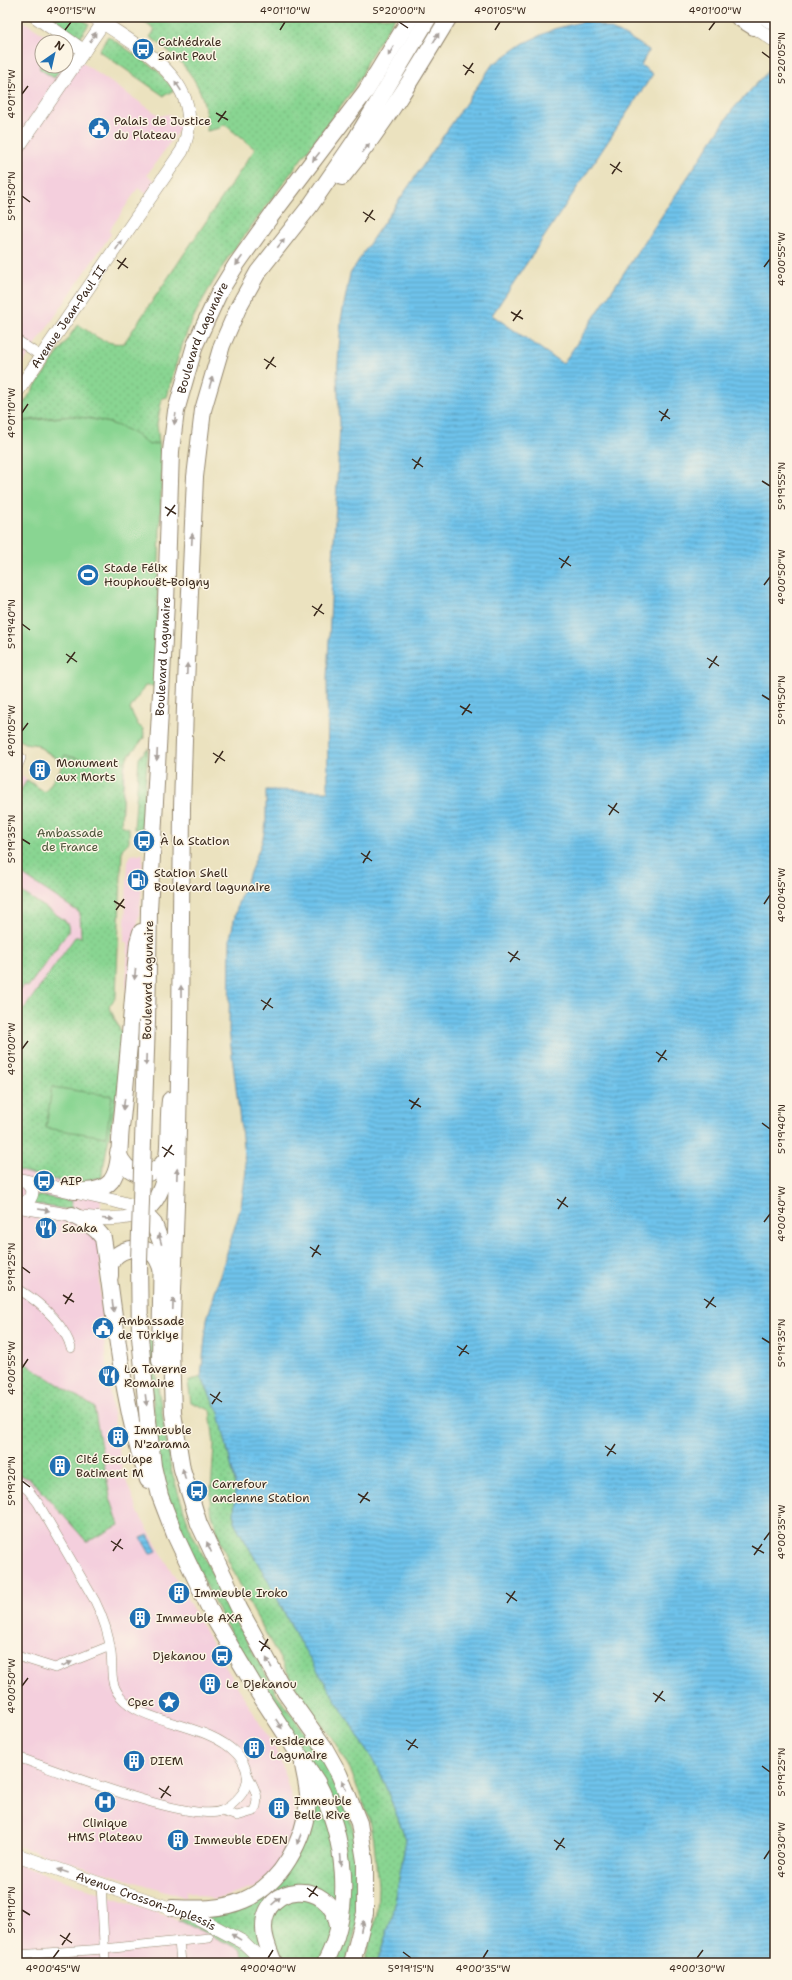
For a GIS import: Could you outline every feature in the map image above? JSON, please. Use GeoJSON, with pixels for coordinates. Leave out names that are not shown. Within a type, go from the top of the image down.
{"type":"FeatureCollection","features":[{"type":"Feature","properties":{"kind":"highway","name":"Boulevard Lagunaire"},"geometry":{"type":"LineString","coordinates":[[325,1963],[338,1929],[342,1905],[343,1878],[336,1830],[325,1797],[258,1692],[215,1620],[175,1535],[160,1496],[153,1466],[140,1330],[140,1261],[149,910],[166,603],[171,451],[176,411],[195,345],[206,317],[236,265],[366,91],[411,17]]}},
{"type":"Feature","properties":{"kind":"highway","name":"Boulevard Lagunaire"},"geometry":{"type":"LineString","coordinates":[[352,1963],[365,1913],[365,1861],[359,1823],[339,1774],[324,1747],[285,1692],[239,1608],[199,1524],[182,1469],[173,1413],[171,1348],[180,1030],[184,729],[195,477],[203,410],[222,345],[258,272],[310,206],[354,142],[430,17]]}},
{"type":"Feature","properties":{"kind":"highway"},"geometry":{"type":"LineString","coordinates":[[310,206],[338,181],[369,144],[399,100],[449,17]]}},
{"type":"Feature","properties":{"kind":"highway"},"geometry":{"type":"LineString","coordinates":[[739,17],[759,22]]}},
{"type":"Feature","properties":{"kind":"highway"},"geometry":{"type":"LineString","coordinates":[[74,1191],[88,1191],[106,1186],[114,1177],[128,1074],[138,942],[149,910]]}},
{"type":"Feature","properties":{"kind":"highway"},"geometry":{"type":"LineString","coordinates":[[173,1413],[163,1383],[161,1367],[160,1320],[162,1244],[159,1234],[143,1212],[150,1208],[160,1193],[164,1183],[167,1121],[172,1072],[180,1030]]}},
{"type":"Feature","properties":{"kind":"highway"},"geometry":{"type":"LineString","coordinates":[[118,1153],[123,1164],[127,1168],[142,1173],[156,1170],[166,1158]]}},
{"type":"Feature","properties":{"kind":"highway"},"geometry":{"type":"LineString","coordinates":[[72,1215],[98,1230],[103,1238],[132,1427],[143,1465],[155,1500],[175,1549],[215,1620]]}},
{"type":"Feature","properties":{"kind":"highway"},"geometry":{"type":"LineString","coordinates":[[110,1286],[110,1266],[118,1256],[130,1249],[142,1249],[152,1253],[162,1271]]}},
{"type":"Feature","properties":{"kind":"highway"},"geometry":{"type":"LineString","coordinates":[[172,1908],[199,1910],[230,1904],[244,1900],[258,1892],[272,1881],[292,1855],[306,1820],[308,1800],[302,1760]]}},
{"type":"Feature","properties":{"kind":"highway"},"geometry":{"type":"LineString","coordinates":[[274,1963],[266,1942],[264,1928],[265,1916],[276,1900],[283,1895],[301,1891],[321,1897],[333,1909],[336,1916],[338,1929]]}},
{"type":"Feature","properties":{"kind":"street"},"geometry":{"type":"LineString","coordinates":[[36,17],[84,52]]}},
{"type":"Feature","properties":{"kind":"street"},"geometry":{"type":"LineString","coordinates":[[17,149],[84,52],[98,20]]}},
{"type":"Feature","properties":{"kind":"street","name":"Avenue Jean-Paul II"},"geometry":{"type":"LineString","coordinates":[[17,392],[182,151],[188,138],[189,115],[186,101],[167,69],[98,20]]}},
{"type":"Feature","properties":{"kind":"street"},"geometry":{"type":"LineString","coordinates":[[759,22],[775,25]]}},
{"type":"Feature","properties":{"kind":"street"},"geometry":{"type":"LineString","coordinates":[[759,22],[775,41]]}},
{"type":"Feature","properties":{"kind":"street"},"geometry":{"type":"LineString","coordinates":[[17,340],[42,357]]}},
{"type":"Feature","properties":{"kind":"street"},"geometry":{"type":"LineString","coordinates":[[17,754],[21,758],[17,768]]}},
{"type":"Feature","properties":{"kind":"street"},"geometry":{"type":"LineString","coordinates":[[22,1181],[130,1204],[143,1212]]}},
{"type":"Feature","properties":{"kind":"street"},"geometry":{"type":"LineString","coordinates":[[19,1206],[28,1201],[32,1196],[32,1190],[22,1181]]}},
{"type":"Feature","properties":{"kind":"street"},"geometry":{"type":"LineString","coordinates":[[19,1206],[72,1215],[121,1220],[143,1212]]}},
{"type":"Feature","properties":{"kind":"street"},"geometry":{"type":"LineString","coordinates":[[17,1288],[46,1311],[59,1324],[68,1338],[71,1348]]}},
{"type":"Feature","properties":{"kind":"street"},"geometry":{"type":"LineString","coordinates":[[17,1482],[28,1490],[38,1503],[88,1588],[102,1616],[110,1646],[114,1688],[127,1703],[139,1710],[210,1735],[236,1752],[244,1765],[257,1795],[258,1804],[254,1811],[237,1816],[221,1811],[208,1812],[167,1807],[17,1757]]}},
{"type":"Feature","properties":{"kind":"street"},"geometry":{"type":"LineString","coordinates":[[17,1656],[55,1668],[110,1646]]}},
{"type":"Feature","properties":{"kind":"street"},"geometry":{"type":"LineString","coordinates":[[221,1811],[240,1796],[246,1786],[247,1774]]}},
{"type":"Feature","properties":{"kind":"street","name":"Avenue Crosson-Duplessis"},"geometry":{"type":"LineString","coordinates":[[17,1855],[172,1908],[228,1932],[243,1942],[265,1963]]}},
{"type":"Feature","properties":{"kind":"street"},"geometry":{"type":"LineString","coordinates":[[100,1884],[105,1963]]}},
{"type":"Feature","properties":{"kind":"street"},"geometry":{"type":"LineString","coordinates":[[17,1955],[104,1949],[209,1938]]}},
{"type":"Feature","properties":{"kind":"street"},"geometry":{"type":"LineString","coordinates":[[179,1941],[181,1963]]}},
{"type":"Feature","properties":{"kind":"shaded area"},"geometry":{"type":"Polygon","coordinates":[[[17,17],[43,34],[34,34],[34,74],[74,74],[74,56],[160,116],[169,114],[181,121],[181,127],[147,175],[155,181],[147,194],[138,188],[109,231],[111,234],[17,372],[17,17]]]}},
{"type":"Feature","properties":{"kind":"shaded area"},"geometry":{"type":"Polygon","coordinates":[[[61,761],[126,762],[121,825],[129,828],[129,842],[122,849],[116,997],[109,1006],[124,1039],[119,1050],[120,1079],[101,1179],[100,1289],[107,1375],[122,1470],[139,1514],[221,1659],[279,1755],[298,1821],[285,1858],[257,1887],[215,1900],[187,1891],[185,1897],[17,1846],[17,766],[22,772],[20,775],[45,792],[64,764],[61,761]]]}},
{"type":"Feature","properties":{"kind":"shaded area"},"geometry":{"type":"Polygon","coordinates":[[[143,854],[141,898],[128,1007],[126,981],[128,942],[124,942],[128,861],[131,855],[143,854]]]}},
{"type":"Feature","properties":{"kind":"shaded area"},"geometry":{"type":"Polygon","coordinates":[[[17,1864],[178,1920],[242,1950],[244,1963],[17,1963],[17,1864]]]}},
{"type":"Feature","properties":{"kind":"green space"},"geometry":{"type":"Polygon","coordinates":[[[48,17],[79,17],[89,24],[79,39],[48,17]]]}},
{"type":"Feature","properties":{"kind":"green space"},"geometry":{"type":"Polygon","coordinates":[[[137,17],[395,17],[366,63],[362,75],[351,92],[227,259],[197,310],[178,356],[167,397],[162,398],[157,424],[159,443],[149,445],[141,438],[126,430],[99,420],[59,417],[17,422],[17,413],[78,324],[105,341],[111,343],[124,343],[255,149],[224,124],[220,128],[207,131],[206,114],[202,97],[192,77],[177,59],[150,37],[155,30],[137,17]]]}},
{"type":"Feature","properties":{"kind":"green space"},"geometry":{"type":"Polygon","coordinates":[[[108,36],[157,70],[174,90],[164,96],[99,51],[108,36]]]}},
{"type":"Feature","properties":{"kind":"green space"},"geometry":{"type":"Polygon","coordinates":[[[48,74],[57,74],[54,78],[48,74]]]}},
{"type":"Feature","properties":{"kind":"green space","name":"Stade Félix Houphouët-Boigny"},"geometry":{"type":"Polygon","coordinates":[[[72,416],[113,424],[132,432],[149,445],[159,443],[162,465],[155,686],[145,686],[130,709],[144,733],[141,741],[125,762],[87,761],[65,755],[61,761],[38,746],[39,745],[24,743],[17,738],[17,422],[72,416]]]}},
{"type":"Feature","properties":{"kind":"green space","name":"Ambassade de France"},"geometry":{"type":"Polygon","coordinates":[[[143,729],[144,738],[128,754],[124,767],[121,825],[129,828],[129,842],[122,849],[116,997],[109,1006],[124,1039],[119,1050],[120,1079],[101,1179],[93,1178],[92,1186],[50,1179],[17,1170],[17,1009],[24,1009],[75,937],[81,937],[80,913],[17,871],[17,796],[27,780],[45,792],[64,764],[38,746],[39,745],[143,729]]]}},
{"type":"Feature","properties":{"kind":"green space"},"geometry":{"type":"Polygon","coordinates":[[[148,748],[142,829],[134,829],[139,758],[148,748]]]}},
{"type":"Feature","properties":{"kind":"green space"},"geometry":{"type":"Polygon","coordinates":[[[17,889],[63,919],[67,923],[68,932],[28,987],[24,985],[17,993],[17,889]]]}},
{"type":"Feature","properties":{"kind":"green space"},"geometry":{"type":"Polygon","coordinates":[[[52,1087],[112,1096],[106,1137],[46,1128],[52,1087]]]}},
{"type":"Feature","properties":{"kind":"green space"},"geometry":{"type":"Polygon","coordinates":[[[34,1195],[72,1201],[71,1210],[32,1204],[34,1195]]]}},
{"type":"Feature","properties":{"kind":"green space"},"geometry":{"type":"Polygon","coordinates":[[[147,1340],[154,1340],[156,1374],[171,1470],[190,1529],[231,1613],[278,1696],[335,1776],[358,1844],[360,1912],[347,1963],[244,1963],[242,1950],[178,1920],[261,1896],[313,1800],[263,1688],[222,1618],[181,1532],[167,1494],[159,1463],[147,1340]]]}},
{"type":"Feature","properties":{"kind":"green space"},"geometry":{"type":"Polygon","coordinates":[[[17,1358],[94,1407],[110,1497],[119,1525],[87,1542],[38,1487],[29,1479],[17,1473],[17,1358]]]}},
{"type":"Feature","properties":{"kind":"green space"},"geometry":{"type":"Polygon","coordinates":[[[201,1377],[219,1413],[235,1482],[234,1522],[271,1586],[296,1636],[379,1770],[406,1839],[393,1914],[377,1963],[364,1963],[377,1914],[378,1886],[374,1841],[370,1820],[350,1769],[334,1741],[295,1686],[249,1603],[228,1560],[218,1534],[210,1507],[214,1444],[210,1410],[191,1402],[188,1382],[201,1377]]]}},
{"type":"Feature","properties":{"kind":"water"},"geometry":{"type":"Polygon","coordinates":[[[585,21],[618,32],[649,50],[641,65],[653,74],[492,315],[563,364],[733,109],[775,64],[775,1963],[377,1963],[393,1914],[406,1839],[379,1770],[296,1636],[271,1586],[234,1522],[235,1482],[219,1413],[201,1377],[207,1319],[241,1206],[246,1171],[229,1030],[230,938],[238,903],[262,842],[266,824],[266,790],[328,791],[327,678],[340,424],[337,378],[341,320],[350,274],[492,65],[524,43],[554,29],[585,21]]]}},
{"type":"Feature","properties":{"kind":"water"},"geometry":{"type":"Polygon","coordinates":[[[148,1535],[157,1551],[150,1554],[141,1538],[148,1535]]]}},
{"type":"Feature","properties":{"kind":"place","name":"Cathédrale Saint Paul"},"geometry":{"type":"Point","coordinates":[143,49]}},
{"type":"Feature","properties":{"kind":"place","name":"Palais de Justice du Plateau"},"geometry":{"type":"Point","coordinates":[99,128]}},
{"type":"Feature","properties":{"kind":"place","name":"Stade Félix Houphouët-Boigny"},"geometry":{"type":"Point","coordinates":[88,575]}},
{"type":"Feature","properties":{"kind":"place","name":"Monument aux Morts"},"geometry":{"type":"Point","coordinates":[40,770]}},
{"type":"Feature","properties":{"kind":"place","name":"À la Station"},"geometry":{"type":"Point","coordinates":[144,841]}},
{"type":"Feature","properties":{"kind":"place","name":"Station Shell Boulevard lagunaire"},"geometry":{"type":"Point","coordinates":[138,880]}},
{"type":"Feature","properties":{"kind":"place","name":"AIP"},"geometry":{"type":"Point","coordinates":[44,1181]}},
{"type":"Feature","properties":{"kind":"place","name":"Saaka"},"geometry":{"type":"Point","coordinates":[46,1228]}},
{"type":"Feature","properties":{"kind":"place","name":"Ambassade de Türkiye"},"geometry":{"type":"Point","coordinates":[103,1328]}},
{"type":"Feature","properties":{"kind":"place","name":"La Taverne Romaine"},"geometry":{"type":"Point","coordinates":[109,1376]}},
{"type":"Feature","properties":{"kind":"place","name":"Immeuble N'zarama"},"geometry":{"type":"Point","coordinates":[118,1437]}},
{"type":"Feature","properties":{"kind":"place","name":"Cité Esculape Batiment M"},"geometry":{"type":"Point","coordinates":[60,1466]}},
{"type":"Feature","properties":{"kind":"place","name":"Carrefour ancienne Station"},"geometry":{"type":"Point","coordinates":[197,1491]}},
{"type":"Feature","properties":{"kind":"place","name":"Immeuble Iroko"},"geometry":{"type":"Point","coordinates":[179,1593]}},
{"type":"Feature","properties":{"kind":"place","name":"Immeuble AXA"},"geometry":{"type":"Point","coordinates":[140,1618]}},
{"type":"Feature","properties":{"kind":"place","name":"Djekanou"},"geometry":{"type":"Point","coordinates":[222,1656]}},
{"type":"Feature","properties":{"kind":"place","name":"Le Djekanou"},"geometry":{"type":"Point","coordinates":[210,1684]}},
{"type":"Feature","properties":{"kind":"place","name":"Cpec"},"geometry":{"type":"Point","coordinates":[169,1702]}},
{"type":"Feature","properties":{"kind":"place","name":"residence Lagunaire"},"geometry":{"type":"Point","coordinates":[254,1748]}},
{"type":"Feature","properties":{"kind":"place","name":"DIEM"},"geometry":{"type":"Point","coordinates":[134,1761]}},
{"type":"Feature","properties":{"kind":"place","name":"Clinique HMS Plateau"},"geometry":{"type":"Point","coordinates":[105,1802]}},
{"type":"Feature","properties":{"kind":"place","name":"Immeuble Belle Rive"},"geometry":{"type":"Point","coordinates":[279,1808]}},
{"type":"Feature","properties":{"kind":"place","name":"Immeuble EDEN"},"geometry":{"type":"Point","coordinates":[178,1840]}}]}
